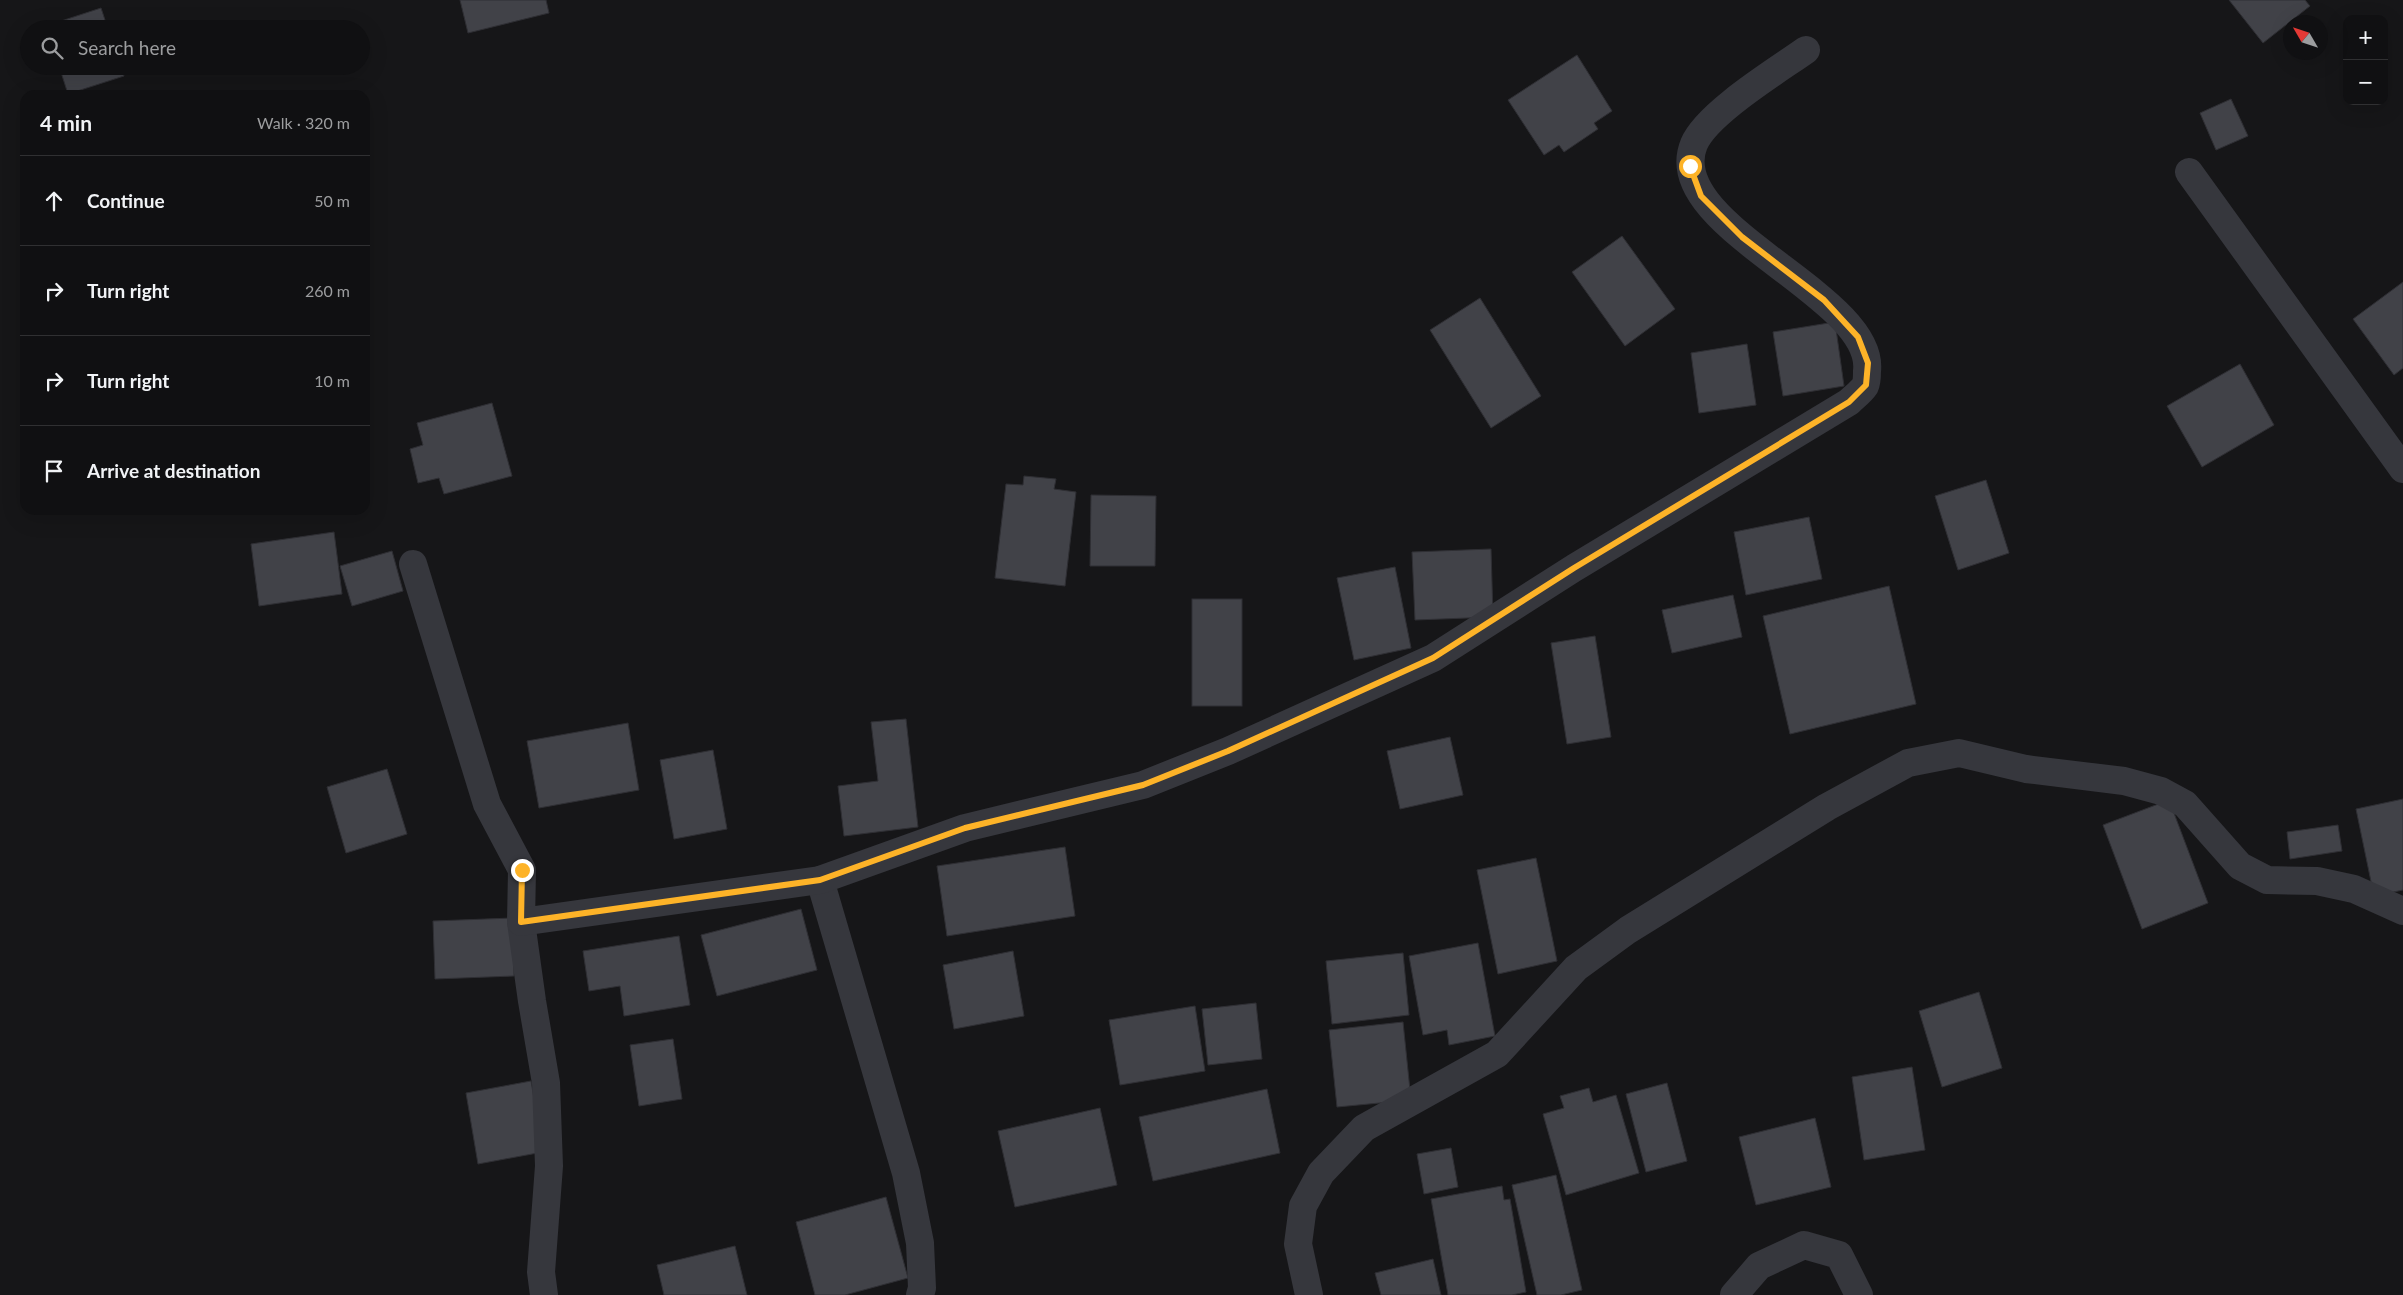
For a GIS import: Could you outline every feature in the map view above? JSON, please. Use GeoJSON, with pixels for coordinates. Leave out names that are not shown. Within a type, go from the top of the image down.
{"type":"FeatureCollection","features":[{"type":"Feature","properties":{"kind":"street"},"geometry":{"type":"LineString","coordinates":[[521,922],[820,880],[965,828],[1143,785],[1228,751],[1433,658],[1574,568],[1849,402],[1866,385],[1868,363],[1858,337],[1824,300],[1742,237],[1701,196],[1690,166],[1694,143],[1720,111],[1806,50]]}},
{"type":"Feature","properties":{"kind":"street"},"geometry":{"type":"LineString","coordinates":[[2189,172],[2403,469]]}},
{"type":"Feature","properties":{"kind":"street"},"geometry":{"type":"LineString","coordinates":[[413,564],[487,804],[522,870],[521,922],[546,1083],[550,1166],[541,1272],[544,1295]]}},
{"type":"Feature","properties":{"kind":"street"},"geometry":{"type":"LineString","coordinates":[[1309,1295],[1298,1244],[1303,1206],[1320,1173],[1364,1128],[1497,1054],[1576,968],[1628,930],[1828,807],[1908,763],[1959,753],[2026,768],[2124,781],[2161,791],[2185,804],[2240,866],[2267,880],[2317,881],[2354,889],[2403,911]]}},
{"type":"Feature","properties":{"kind":"street"},"geometry":{"type":"LineString","coordinates":[[820,880],[906,1173],[920,1243],[922,1288],[920,1295]]}},
{"type":"Feature","properties":{"kind":"street"},"geometry":{"type":"LineString","coordinates":[[1734,1295],[1759,1266],[1804,1245],[1839,1255],[1859,1295]]}},
{"type":"Feature","properties":{"kind":"building"},"geometry":{"type":"Polygon","coordinates":[[[460,0],[546,0],[549,13],[468,33],[460,0]]]}},
{"type":"Feature","properties":{"kind":"building"},"geometry":{"type":"Polygon","coordinates":[[[2229,0],[2305,0],[2310,6],[2299,15],[2283,15],[2283,27],[2263,43],[2229,0]]]}},
{"type":"Feature","properties":{"kind":"building"},"geometry":{"type":"Polygon","coordinates":[[[101,8],[105,20],[64,20],[101,8]]]}},
{"type":"Feature","properties":{"kind":"building"},"geometry":{"type":"Polygon","coordinates":[[[1577,55],[1612,111],[1594,123],[1598,129],[1564,152],[1559,145],[1544,155],[1508,100],[1577,55]]]}},
{"type":"Feature","properties":{"kind":"building"},"geometry":{"type":"Polygon","coordinates":[[[62,75],[124,76],[80,90],[67,90],[62,75]]]}},
{"type":"Feature","properties":{"kind":"building"},"geometry":{"type":"Polygon","coordinates":[[[2231,99],[2248,136],[2216,150],[2200,113],[2231,99]]]}},
{"type":"Feature","properties":{"kind":"building"},"geometry":{"type":"Polygon","coordinates":[[[1622,236],[1675,309],[1625,346],[1572,272],[1622,236]]]}},
{"type":"Feature","properties":{"kind":"building"},"geometry":{"type":"Polygon","coordinates":[[[2403,282],[2403,368],[2394,375],[2353,319],[2403,282]]]}},
{"type":"Feature","properties":{"kind":"building"},"geometry":{"type":"Polygon","coordinates":[[[1480,298],[1541,396],[1491,428],[1430,330],[1480,298]]]}},
{"type":"Feature","properties":{"kind":"building"},"geometry":{"type":"Polygon","coordinates":[[[1835,322],[1844,386],[1783,396],[1773,332],[1835,322]]]}},
{"type":"Feature","properties":{"kind":"building"},"geometry":{"type":"Polygon","coordinates":[[[1747,344],[1756,405],[1699,413],[1691,353],[1747,344]]]}},
{"type":"Feature","properties":{"kind":"building"},"geometry":{"type":"Polygon","coordinates":[[[2240,364],[2274,425],[2202,467],[2167,406],[2240,364]]]}},
{"type":"Feature","properties":{"kind":"building"},"geometry":{"type":"Polygon","coordinates":[[[492,403],[512,476],[444,494],[439,478],[418,483],[410,449],[423,445],[417,423],[492,403]]]}},
{"type":"Feature","properties":{"kind":"building"},"geometry":{"type":"Polygon","coordinates":[[[1024,476],[1056,479],[1054,489],[1076,492],[1065,586],[995,578],[1006,484],[1023,485],[1024,476]]]}},
{"type":"Feature","properties":{"kind":"building"},"geometry":{"type":"Polygon","coordinates":[[[1986,480],[2009,553],[1958,570],[1935,496],[1986,480]]]}},
{"type":"Feature","properties":{"kind":"building"},"geometry":{"type":"Polygon","coordinates":[[[1091,495],[1156,496],[1155,566],[1090,566],[1091,495]]]}},
{"type":"Feature","properties":{"kind":"building"},"geometry":{"type":"Polygon","coordinates":[[[1809,517],[1822,579],[1746,595],[1734,532],[1809,517]]]}},
{"type":"Feature","properties":{"kind":"building"},"geometry":{"type":"Polygon","coordinates":[[[334,532],[342,594],[259,606],[251,544],[334,532]]]}},
{"type":"Feature","properties":{"kind":"building"},"geometry":{"type":"Polygon","coordinates":[[[1491,549],[1493,617],[1415,620],[1412,552],[1491,549]]]}},
{"type":"Feature","properties":{"kind":"building"},"geometry":{"type":"Polygon","coordinates":[[[392,551],[403,591],[352,606],[340,566],[392,551]]]}},
{"type":"Feature","properties":{"kind":"building"},"geometry":{"type":"Polygon","coordinates":[[[1395,567],[1411,648],[1354,660],[1337,578],[1395,567]]]}},
{"type":"Feature","properties":{"kind":"building"},"geometry":{"type":"Polygon","coordinates":[[[1889,586],[1916,704],[1790,734],[1763,616],[1889,586]]]}},
{"type":"Feature","properties":{"kind":"building"},"geometry":{"type":"Polygon","coordinates":[[[1733,595],[1742,637],[1672,653],[1662,610],[1733,595]]]}},
{"type":"Feature","properties":{"kind":"building"},"geometry":{"type":"Polygon","coordinates":[[[1192,599],[1242,599],[1242,706],[1192,706],[1192,599]]]}},
{"type":"Feature","properties":{"kind":"building"},"geometry":{"type":"Polygon","coordinates":[[[1595,636],[1611,737],[1567,744],[1551,643],[1595,636]]]}},
{"type":"Feature","properties":{"kind":"building"},"geometry":{"type":"Polygon","coordinates":[[[906,719],[918,827],[844,836],[838,786],[878,781],[871,722],[906,719]]]}},
{"type":"Feature","properties":{"kind":"building"},"geometry":{"type":"Polygon","coordinates":[[[628,723],[639,790],[539,808],[527,741],[628,723]]]}},
{"type":"Feature","properties":{"kind":"building"},"geometry":{"type":"Polygon","coordinates":[[[1450,737],[1463,795],[1400,809],[1387,751],[1450,737]]]}},
{"type":"Feature","properties":{"kind":"building"},"geometry":{"type":"Polygon","coordinates":[[[713,750],[727,829],[674,839],[660,760],[713,750]]]}},
{"type":"Feature","properties":{"kind":"building"},"geometry":{"type":"Polygon","coordinates":[[[387,769],[407,834],[346,853],[327,787],[387,769]]]}},
{"type":"Feature","properties":{"kind":"building"},"geometry":{"type":"Polygon","coordinates":[[[2403,799],[2403,890],[2374,896],[2356,809],[2403,799]]]}},
{"type":"Feature","properties":{"kind":"building"},"geometry":{"type":"Polygon","coordinates":[[[2169,800],[2208,903],[2142,929],[2103,825],[2169,800]]]}},
{"type":"Feature","properties":{"kind":"building"},"geometry":{"type":"Polygon","coordinates":[[[2338,825],[2342,851],[2290,859],[2287,832],[2338,825]]]}},
{"type":"Feature","properties":{"kind":"building"},"geometry":{"type":"Polygon","coordinates":[[[1065,847],[1075,916],[947,936],[937,866],[1065,847]]]}},
{"type":"Feature","properties":{"kind":"building"},"geometry":{"type":"Polygon","coordinates":[[[1536,858],[1557,961],[1498,974],[1477,870],[1536,858]]]}},
{"type":"Feature","properties":{"kind":"building"},"geometry":{"type":"Polygon","coordinates":[[[801,909],[817,970],[717,996],[701,935],[801,909]]]}},
{"type":"Feature","properties":{"kind":"building"},"geometry":{"type":"Polygon","coordinates":[[[513,918],[514,976],[435,979],[433,921],[513,918]]]}},
{"type":"Feature","properties":{"kind":"building"},"geometry":{"type":"Polygon","coordinates":[[[679,936],[690,1005],[624,1016],[620,986],[589,991],[583,951],[679,936]]]}},
{"type":"Feature","properties":{"kind":"building"},"geometry":{"type":"Polygon","coordinates":[[[1478,943],[1495,1036],[1449,1045],[1447,1030],[1423,1035],[1409,956],[1478,943]]]}},
{"type":"Feature","properties":{"kind":"building"},"geometry":{"type":"Polygon","coordinates":[[[1013,951],[1024,1016],[954,1029],[943,965],[1013,951]]]}},
{"type":"Feature","properties":{"kind":"building"},"geometry":{"type":"Polygon","coordinates":[[[1403,953],[1409,1015],[1332,1024],[1326,961],[1403,953]]]}},
{"type":"Feature","properties":{"kind":"building"},"geometry":{"type":"Polygon","coordinates":[[[1979,992],[2002,1068],[1942,1087],[1919,1011],[1979,992]]]}},
{"type":"Feature","properties":{"kind":"building"},"geometry":{"type":"Polygon","coordinates":[[[1256,1003],[1262,1059],[1208,1065],[1202,1009],[1256,1003]]]}},
{"type":"Feature","properties":{"kind":"building"},"geometry":{"type":"Polygon","coordinates":[[[1195,1006],[1205,1071],[1120,1085],[1109,1020],[1195,1006]]]}},
{"type":"Feature","properties":{"kind":"building"},"geometry":{"type":"Polygon","coordinates":[[[1403,1022],[1411,1100],[1337,1107],[1329,1030],[1403,1022]]]}},
{"type":"Feature","properties":{"kind":"building"},"geometry":{"type":"Polygon","coordinates":[[[673,1039],[682,1099],[639,1106],[630,1045],[673,1039]]]}},
{"type":"Feature","properties":{"kind":"building"},"geometry":{"type":"Polygon","coordinates":[[[1912,1067],[1925,1150],[1864,1160],[1852,1077],[1912,1067]]]}},
{"type":"Feature","properties":{"kind":"building"},"geometry":{"type":"Polygon","coordinates":[[[531,1081],[543,1152],[478,1164],[466,1093],[531,1081]]]}},
{"type":"Feature","properties":{"kind":"building"},"geometry":{"type":"Polygon","coordinates":[[[1667,1083],[1687,1161],[1646,1172],[1626,1094],[1667,1083]]]}},
{"type":"Feature","properties":{"kind":"building"},"geometry":{"type":"Polygon","coordinates":[[[1589,1088],[1593,1102],[1616,1095],[1639,1173],[1566,1195],[1543,1114],[1564,1108],[1560,1096],[1589,1088]]]}},
{"type":"Feature","properties":{"kind":"building"},"geometry":{"type":"Polygon","coordinates":[[[1267,1089],[1280,1153],[1153,1181],[1139,1117],[1267,1089]]]}},
{"type":"Feature","properties":{"kind":"building"},"geometry":{"type":"Polygon","coordinates":[[[1100,1108],[1117,1185],[1015,1207],[998,1131],[1100,1108]]]}},
{"type":"Feature","properties":{"kind":"building"},"geometry":{"type":"Polygon","coordinates":[[[1815,1118],[1831,1187],[1756,1205],[1739,1137],[1815,1118]]]}},
{"type":"Feature","properties":{"kind":"building"},"geometry":{"type":"Polygon","coordinates":[[[1451,1148],[1458,1187],[1424,1194],[1417,1154],[1451,1148]]]}},
{"type":"Feature","properties":{"kind":"building"},"geometry":{"type":"Polygon","coordinates":[[[1556,1175],[1582,1290],[1561,1295],[1537,1295],[1512,1185],[1556,1175]]]}},
{"type":"Feature","properties":{"kind":"building"},"geometry":{"type":"Polygon","coordinates":[[[1502,1186],[1504,1200],[1510,1199],[1526,1292],[1512,1295],[1448,1295],[1431,1199],[1502,1186]]]}},
{"type":"Feature","properties":{"kind":"building"},"geometry":{"type":"Polygon","coordinates":[[[886,1197],[908,1278],[845,1295],[815,1295],[796,1222],[886,1197]]]}},
{"type":"Feature","properties":{"kind":"building"},"geometry":{"type":"Polygon","coordinates":[[[735,1246],[747,1295],[664,1295],[657,1265],[735,1246]]]}},
{"type":"Feature","properties":{"kind":"building"},"geometry":{"type":"Polygon","coordinates":[[[1433,1259],[1441,1295],[1381,1295],[1375,1273],[1433,1259]]]}},
{"type":"Feature","properties":{"kind":"route"},"geometry":{"type":"LineString","coordinates":[[522,870],[521,922],[820,880],[965,828],[1143,785],[1228,751],[1433,658],[1574,568],[1849,402],[1866,385],[1868,363],[1858,337],[1824,300],[1742,237],[1701,196],[1690,166]]}}]}
